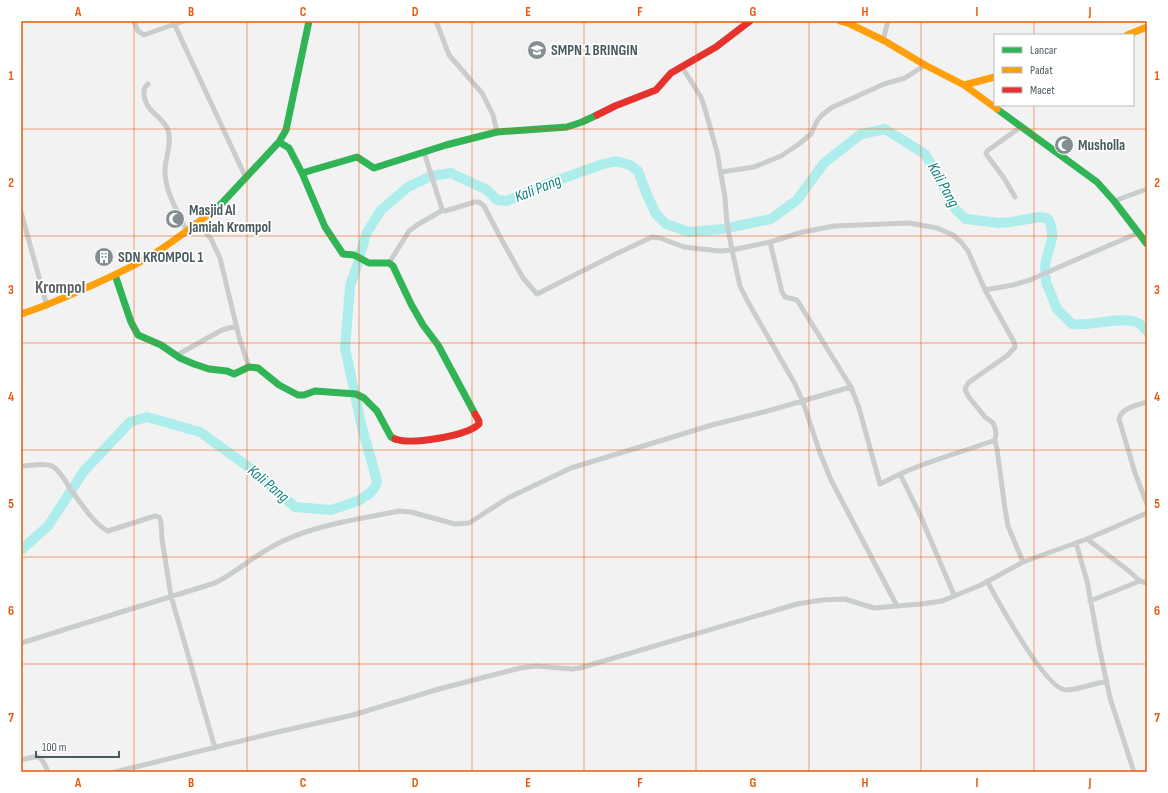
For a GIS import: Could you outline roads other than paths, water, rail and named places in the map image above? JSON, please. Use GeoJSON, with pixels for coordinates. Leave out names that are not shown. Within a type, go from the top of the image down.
{"type":"FeatureCollection","features":[{"type":"Feature","properties":{"kind":"street"},"geometry":{"type":"LineString","coordinates":[[134,21],[138,31],[144,35],[184,21]]}},
{"type":"Feature","properties":{"kind":"street"},"geometry":{"type":"LineString","coordinates":[[21,314],[47,306],[146,259],[178,238],[186,230],[222,203],[279,142],[286,130],[309,21]]}},
{"type":"Feature","properties":{"kind":"street"},"geometry":{"type":"LineString","coordinates":[[436,21],[449,55],[482,93],[493,115],[497,132]]}},
{"type":"Feature","properties":{"kind":"street"},"geometry":{"type":"LineString","coordinates":[[302,173],[357,157],[370,167],[374,168],[446,145],[497,132],[555,129],[582,122],[615,106],[656,90],[671,73],[716,46],[750,21]]}},
{"type":"Feature","properties":{"kind":"street"},"geometry":{"type":"LineString","coordinates":[[840,21],[850,24],[884,40],[925,65],[964,85],[1022,126],[1097,182],[1114,201],[1147,244]]}},
{"type":"Feature","properties":{"kind":"street"},"geometry":{"type":"LineString","coordinates":[[884,40],[888,21]]}},
{"type":"Feature","properties":{"kind":"street"},"geometry":{"type":"LineString","coordinates":[[175,24],[246,178]]}},
{"type":"Feature","properties":{"kind":"street"},"geometry":{"type":"LineString","coordinates":[[1130,34],[1147,27]]}},
{"type":"Feature","properties":{"kind":"street"},"geometry":{"type":"LineString","coordinates":[[721,172],[754,167],[781,156],[811,134],[817,121],[822,115],[832,108],[884,84],[905,78],[925,65]]}},
{"type":"Feature","properties":{"kind":"street"},"geometry":{"type":"LineString","coordinates":[[682,67],[701,97],[706,109],[721,172],[732,250],[740,286],[795,384],[831,480],[897,606]]}},
{"type":"Feature","properties":{"kind":"street"},"geometry":{"type":"LineString","coordinates":[[964,85],[994,77]]}},
{"type":"Feature","properties":{"kind":"street"},"geometry":{"type":"LineString","coordinates":[[148,84],[144,90],[145,98],[150,109],[167,128],[170,137],[165,170],[167,186],[186,230]]}},
{"type":"Feature","properties":{"kind":"street"},"geometry":{"type":"LineString","coordinates":[[1015,196],[986,154],[987,151],[1022,126]]}},
{"type":"Feature","properties":{"kind":"street"},"geometry":{"type":"LineString","coordinates":[[279,142],[289,148],[302,173],[325,227],[343,254],[354,255],[369,264],[389,262]]}},
{"type":"Feature","properties":{"kind":"street"},"geometry":{"type":"LineString","coordinates":[[424,152],[438,200],[443,210]]}},
{"type":"Feature","properties":{"kind":"street"},"geometry":{"type":"LineString","coordinates":[[1114,201],[1147,189]]}},
{"type":"Feature","properties":{"kind":"street"},"geometry":{"type":"LineString","coordinates":[[389,262],[409,231],[417,224],[443,210],[456,208],[475,202],[479,202],[484,206],[523,278],[537,294],[652,237],[660,238],[684,247],[704,250],[732,250],[770,242],[803,232],[834,226],[909,223],[937,228],[953,235],[962,242],[968,251],[985,290],[1014,342],[1015,347],[1008,355],[968,383],[965,386],[965,389],[968,396],[985,417],[993,423],[996,433],[995,440],[1008,526],[1023,562]]}},
{"type":"Feature","properties":{"kind":"street"},"geometry":{"type":"LineString","coordinates":[[21,212],[23,230],[47,306]]}},
{"type":"Feature","properties":{"kind":"street"},"geometry":{"type":"LineString","coordinates":[[198,222],[212,239],[220,258],[238,337],[249,367]]}},
{"type":"Feature","properties":{"kind":"street"},"geometry":{"type":"LineString","coordinates":[[985,290],[1030,280],[1138,233]]}},
{"type":"Feature","properties":{"kind":"street"},"geometry":{"type":"LineString","coordinates":[[770,242],[782,292],[785,297],[797,300],[851,387],[880,484],[928,461],[964,451],[995,440]]}},
{"type":"Feature","properties":{"kind":"street"},"geometry":{"type":"LineString","coordinates":[[115,275],[131,322],[138,335],[160,345],[194,364],[209,369],[227,371],[234,374],[249,367],[258,368],[279,385],[298,395],[315,392],[356,394],[364,398],[377,411],[390,437],[394,439],[408,441],[451,436],[476,428],[479,421],[456,376],[438,345],[423,325],[401,285],[393,266],[389,262]]}},
{"type":"Feature","properties":{"kind":"street"},"geometry":{"type":"LineString","coordinates":[[177,355],[222,330],[236,326]]}},
{"type":"Feature","properties":{"kind":"street"},"geometry":{"type":"LineString","coordinates":[[21,643],[215,583],[281,541],[317,528],[399,511],[410,512],[455,524],[469,523],[508,498],[571,468],[712,425],[803,402],[851,387]]}},
{"type":"Feature","properties":{"kind":"street"},"geometry":{"type":"LineString","coordinates":[[1147,402],[1124,411],[1119,418],[1135,472],[1147,504]]}},
{"type":"Feature","properties":{"kind":"street"},"geometry":{"type":"LineString","coordinates":[[21,466],[46,464],[53,466],[60,472],[76,498],[98,523],[108,531],[155,516],[159,517],[162,522],[162,539],[171,596],[215,748]]}},
{"type":"Feature","properties":{"kind":"street"},"geometry":{"type":"LineString","coordinates":[[900,474],[954,595]]}},
{"type":"Feature","properties":{"kind":"street"},"geometry":{"type":"LineString","coordinates":[[115,772],[353,715],[439,689],[520,668],[536,666],[572,669],[580,668],[797,604],[845,599],[874,608],[942,601],[987,581],[1023,562],[1088,539],[1147,514]]}},
{"type":"Feature","properties":{"kind":"street"},"geometry":{"type":"LineString","coordinates":[[1088,539],[1130,571],[1140,581],[1147,583]]}},
{"type":"Feature","properties":{"kind":"street"},"geometry":{"type":"LineString","coordinates":[[1076,543],[1087,581],[1090,601],[1116,718],[1134,772]]}},
{"type":"Feature","properties":{"kind":"street"},"geometry":{"type":"LineString","coordinates":[[987,581],[1004,614],[1024,646],[1045,675],[1062,690],[1069,690],[1107,681]]}},
{"type":"Feature","properties":{"kind":"street"},"geometry":{"type":"LineString","coordinates":[[1090,601],[1140,581]]}},
{"type":"Feature","properties":{"kind":"street"},"geometry":{"type":"LineString","coordinates":[[21,760],[37,756],[40,757],[44,761],[48,772]]}},
{"type":"Feature","properties":{"kind":"waterway","name":"Kali Pang"},"geometry":{"type":"LineString","coordinates":[[732,227],[771,219],[797,200],[824,163],[861,134],[885,129],[925,154],[956,210],[966,219],[999,223],[1039,217],[1049,220],[1052,240],[1045,269]]}},
{"type":"Feature","properties":{"kind":"waterway","name":"Kali Pang"},"geometry":{"type":"LineString","coordinates":[[360,254],[367,232],[381,210],[408,187],[431,176],[451,173],[487,190],[497,200],[507,201],[547,184],[600,165],[616,161],[630,165],[638,171],[656,214],[666,224],[689,232],[723,229]]}},
{"type":"Feature","properties":{"kind":"waterway","name":"Kali Pang"},"geometry":{"type":"LineString","coordinates":[[21,550],[48,526],[84,471],[130,422],[147,417],[200,432],[250,468],[295,507],[331,510],[358,501],[370,493],[377,482],[362,428],[345,348],[350,286],[358,263]]}},
{"type":"Feature","properties":{"kind":"waterway","name":"Kali Pang"},"geometry":{"type":"LineString","coordinates":[[1046,278],[1046,282],[1057,309],[1072,324],[1126,320],[1134,321],[1140,324],[1147,331]]}},
{"type":"Feature","properties":{"kind":"place","name":"SMPN 1 BRINGIN"},"geometry":{"type":"Point","coordinates":[537,50]}},
{"type":"Feature","properties":{"kind":"place","name":"Musholla"},"geometry":{"type":"Point","coordinates":[1064,145]}},
{"type":"Feature","properties":{"kind":"place","name":"Masjid Al Jamiah Krompol"},"geometry":{"type":"Point","coordinates":[175,219]}},
{"type":"Feature","properties":{"kind":"place","name":"SDN KROMPOL 1"},"geometry":{"type":"Point","coordinates":[104,257]}},
{"type":"Feature","properties":{"kind":"district","name":"Krompol"},"geometry":{"type":"Point","coordinates":[60,288]}}]}
